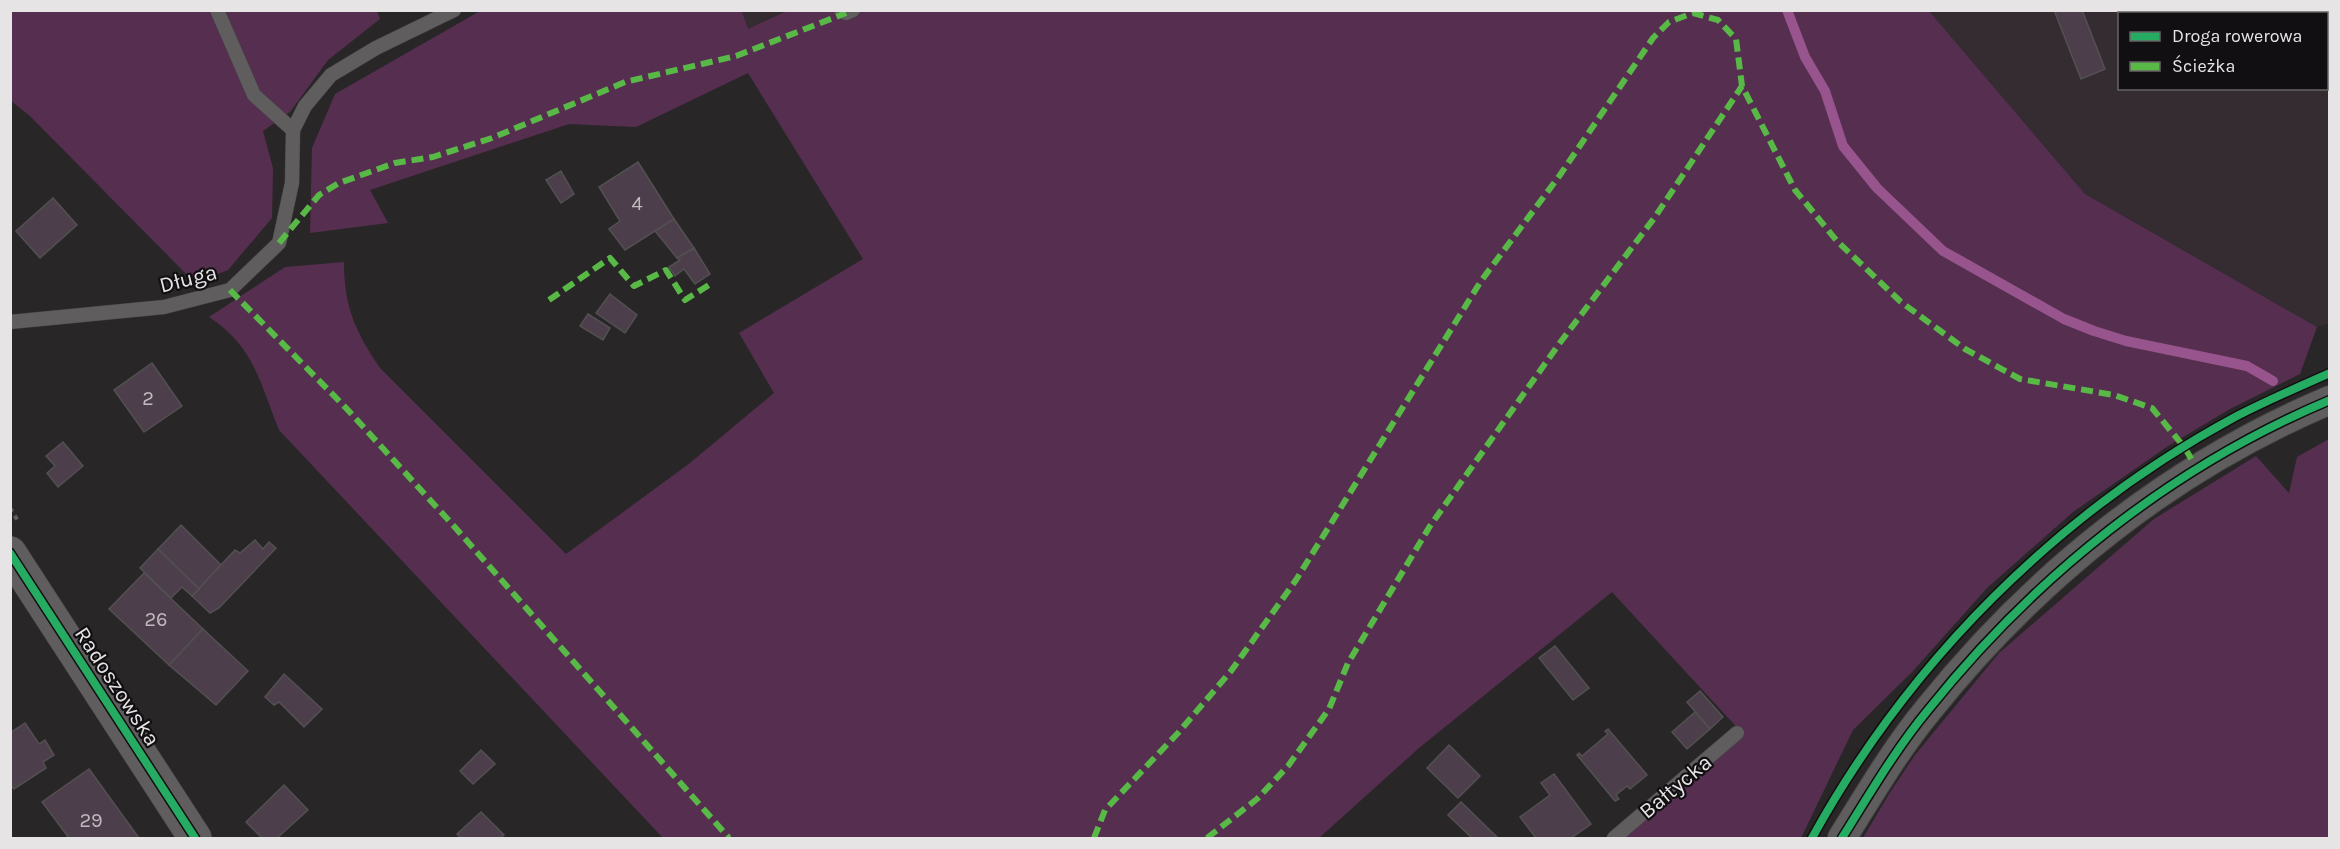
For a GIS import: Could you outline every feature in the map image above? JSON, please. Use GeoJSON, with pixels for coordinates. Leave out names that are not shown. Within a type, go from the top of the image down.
{"type":"FeatureCollection","features":[{"type":"Feature","properties":{"kind":"street"},"geometry":{"type":"LineString","coordinates":[[1842,838],[1894,756],[1927,711],[1998,628],[2058,571],[2123,518],[2197,469],[2300,413],[2330,400]]}},
{"type":"Feature","properties":{"kind":"street","name":"Radoszowska"},"geometry":{"type":"LineString","coordinates":[[10,553],[195,838]]}},
{"type":"Feature","properties":{"kind":"lane"},"geometry":{"type":"LineString","coordinates":[[217,10],[254,95],[294,130]]}},
{"type":"Feature","properties":{"kind":"lane","name":"Długa"},"geometry":{"type":"LineString","coordinates":[[10,322],[164,307],[230,290],[279,243],[292,183],[294,130],[305,106],[331,75],[376,48],[454,10]]}},
{"type":"Feature","properties":{"kind":"lane"},"geometry":{"type":"LineString","coordinates":[[841,10],[846,13],[853,10]]}},
{"type":"Feature","properties":{"kind":"lane","name":"Bałtycka"},"geometry":{"type":"LineString","coordinates":[[1614,838],[1737,734]]}},
{"type":"Feature","properties":{"kind":"shaded area"},"geometry":{"type":"Polygon","coordinates":[[[377,10],[380,19],[328,60],[290,112],[263,131],[273,168],[272,218],[228,270],[195,283],[30,116],[11,101],[10,11],[377,10]]]}},
{"type":"Feature","properties":{"kind":"shaded area"},"geometry":{"type":"Polygon","coordinates":[[[742,10],[789,11],[748,29],[742,10]]]}},
{"type":"Feature","properties":{"kind":"shaded area"},"geometry":{"type":"Polygon","coordinates":[[[789,10],[1928,10],[2085,194],[2317,327],[2300,374],[2230,409],[2168,446],[2073,512],[1987,588],[1912,672],[1853,730],[1801,838],[1624,838],[1744,735],[1612,592],[1419,748],[1319,838],[663,838],[279,430],[254,367],[246,353],[224,328],[209,317],[285,267],[344,262],[346,292],[353,318],[380,368],[566,554],[690,463],[774,393],[739,333],[863,259],[748,73],[636,127],[569,124],[370,190],[388,223],[310,233],[312,148],[335,94],[480,11],[742,11],[748,29],[789,10]]]}},
{"type":"Feature","properties":{"kind":"shaded area"},"geometry":{"type":"Polygon","coordinates":[[[1928,11],[2329,11],[2329,323],[2317,327],[2085,194],[1928,11]]]}},
{"type":"Feature","properties":{"kind":"shaded area"},"geometry":{"type":"Polygon","coordinates":[[[2329,439],[2329,838],[1863,838],[1915,755],[1999,653],[2154,519],[2256,456],[2289,493],[2297,457],[2329,439]]]}},
{"type":"Feature","properties":{"kind":"building"},"geometry":{"type":"Polygon","coordinates":[[[2054,10],[2082,10],[2105,69],[2081,79],[2054,10]]]}},
{"type":"Feature","properties":{"kind":"building"},"geometry":{"type":"Polygon","coordinates":[[[2229,10],[2284,10],[2280,12],[2230,12],[2229,10]]]}},
{"type":"Feature","properties":{"kind":"building"},"geometry":{"type":"Polygon","coordinates":[[[638,162],[674,219],[625,250],[609,229],[620,221],[599,187],[638,162]]]}},
{"type":"Feature","properties":{"kind":"building"},"geometry":{"type":"Polygon","coordinates":[[[561,171],[574,194],[561,203],[546,180],[561,171]]]}},
{"type":"Feature","properties":{"kind":"building"},"geometry":{"type":"Polygon","coordinates":[[[53,198],[77,225],[40,258],[16,231],[53,198]]]}},
{"type":"Feature","properties":{"kind":"building"},"geometry":{"type":"Polygon","coordinates":[[[674,219],[694,248],[677,258],[655,231],[674,219]]]}},
{"type":"Feature","properties":{"kind":"building"},"geometry":{"type":"Polygon","coordinates":[[[694,248],[710,274],[695,284],[684,269],[675,276],[669,267],[680,260],[677,258],[694,248]]]}},
{"type":"Feature","properties":{"kind":"building"},"geometry":{"type":"Polygon","coordinates":[[[610,294],[637,315],[625,333],[596,313],[610,294]]]}},
{"type":"Feature","properties":{"kind":"building"},"geometry":{"type":"Polygon","coordinates":[[[588,314],[610,328],[603,340],[580,326],[588,314]]]}},
{"type":"Feature","properties":{"kind":"building"},"geometry":{"type":"Polygon","coordinates":[[[152,363],[182,406],[144,432],[114,390],[152,363]]]}},
{"type":"Feature","properties":{"kind":"building"},"geometry":{"type":"Polygon","coordinates":[[[63,442],[83,466],[58,487],[47,473],[55,466],[46,456],[63,442]]]}},
{"type":"Feature","properties":{"kind":"building"},"geometry":{"type":"Polygon","coordinates":[[[181,525],[221,565],[199,589],[158,549],[181,525]]]}},
{"type":"Feature","properties":{"kind":"building"},"geometry":{"type":"Polygon","coordinates":[[[255,540],[263,549],[269,542],[276,548],[219,608],[210,613],[192,596],[235,550],[240,553],[255,540]]]}},
{"type":"Feature","properties":{"kind":"building"},"geometry":{"type":"Polygon","coordinates":[[[158,549],[199,589],[192,596],[182,587],[171,598],[140,568],[158,549]]]}},
{"type":"Feature","properties":{"kind":"building"},"geometry":{"type":"Polygon","coordinates":[[[144,573],[203,629],[169,665],[109,609],[144,573]]]}},
{"type":"Feature","properties":{"kind":"building"},"geometry":{"type":"Polygon","coordinates":[[[203,629],[248,671],[216,705],[169,665],[203,629]]]}},
{"type":"Feature","properties":{"kind":"building"},"geometry":{"type":"Polygon","coordinates":[[[1555,646],[1589,688],[1573,700],[1539,658],[1555,646]]]}},
{"type":"Feature","properties":{"kind":"building"},"geometry":{"type":"Polygon","coordinates":[[[284,674],[322,709],[304,727],[279,702],[274,705],[265,697],[284,674]]]}},
{"type":"Feature","properties":{"kind":"building"},"geometry":{"type":"Polygon","coordinates":[[[1700,691],[1723,717],[1710,729],[1687,702],[1700,691]]]}},
{"type":"Feature","properties":{"kind":"building"},"geometry":{"type":"Polygon","coordinates":[[[1695,712],[1710,729],[1687,749],[1672,732],[1695,712]]]}},
{"type":"Feature","properties":{"kind":"building"},"geometry":{"type":"Polygon","coordinates":[[[25,723],[39,744],[45,740],[54,755],[43,762],[46,768],[14,789],[10,784],[10,733],[25,723]]]}},
{"type":"Feature","properties":{"kind":"building"},"geometry":{"type":"Polygon","coordinates":[[[1608,729],[1647,775],[1630,789],[1627,786],[1616,795],[1619,799],[1615,801],[1577,755],[1579,753],[1582,756],[1608,734],[1605,731],[1608,729]]]}},
{"type":"Feature","properties":{"kind":"building"},"geometry":{"type":"Polygon","coordinates":[[[1449,745],[1480,776],[1458,798],[1427,768],[1449,745]]]}},
{"type":"Feature","properties":{"kind":"building"},"geometry":{"type":"Polygon","coordinates":[[[481,750],[495,764],[473,784],[460,771],[481,750]]]}},
{"type":"Feature","properties":{"kind":"building"},"geometry":{"type":"Polygon","coordinates":[[[89,769],[139,838],[69,838],[42,802],[89,769]]]}},
{"type":"Feature","properties":{"kind":"building"},"geometry":{"type":"Polygon","coordinates":[[[1554,774],[1591,824],[1571,838],[1536,838],[1520,817],[1550,795],[1541,783],[1554,774]]]}},
{"type":"Feature","properties":{"kind":"building"},"geometry":{"type":"Polygon","coordinates":[[[284,785],[308,810],[277,838],[262,838],[246,822],[284,785]]]}},
{"type":"Feature","properties":{"kind":"building"},"geometry":{"type":"Polygon","coordinates":[[[1461,802],[1498,838],[1472,838],[1448,815],[1461,802]]]}},
{"type":"Feature","properties":{"kind":"building"},"geometry":{"type":"Polygon","coordinates":[[[481,812],[504,835],[500,838],[461,838],[457,834],[481,812]]]}},
{"type":"Feature","properties":{"kind":"waterway"},"geometry":{"type":"LineString","coordinates":[[1787,10],[1805,57],[1825,91],[1843,146],[1877,188],[1943,251],[2064,319],[2094,331],[2126,341],[2247,366],[2273,381]]}},
{"type":"Feature","properties":{"kind":"marked path"},"geometry":{"type":"LineString","coordinates":[[279,243],[319,195],[339,183],[395,163],[433,157],[492,138],[625,82],[736,56],[846,13]]}},
{"type":"Feature","properties":{"kind":"marked path"},"geometry":{"type":"LineString","coordinates":[[1094,838],[1105,810],[1178,733],[1231,671],[1296,580],[1481,281],[1560,175],[1653,38],[1669,22],[1693,13],[1718,20],[1736,39],[1742,86],[1795,190],[1837,241],[1901,302],[1965,349],[2020,379],[2114,395],[2152,408],[2185,448],[2197,469]]}},
{"type":"Feature","properties":{"kind":"marked path"},"geometry":{"type":"LineString","coordinates":[[1207,838],[1257,799],[1288,766],[1329,709],[1348,663],[1430,526],[1559,344],[1655,217],[1742,86]]}},
{"type":"Feature","properties":{"kind":"marked path"},"geometry":{"type":"LineString","coordinates":[[549,300],[610,258],[634,286],[666,270],[685,300],[709,285]]}},
{"type":"Feature","properties":{"kind":"marked path"},"geometry":{"type":"LineString","coordinates":[[230,290],[346,408],[452,524],[729,838]]}},
{"type":"Feature","properties":{"kind":"cycle path"},"geometry":{"type":"LineString","coordinates":[[1812,838],[1851,773],[1894,711],[1942,653],[1993,598],[2049,546],[2107,499],[2170,455],[2235,417],[2330,373]]}},
{"type":"Feature","properties":{"kind":"cycle path"},"geometry":{"type":"LineString","coordinates":[[1842,838],[1893,757],[1928,710],[1969,661],[2060,571],[2161,492],[2215,458],[2271,427],[2330,400]]}},
{"type":"Feature","properties":{"kind":"cycle path"},"geometry":{"type":"LineString","coordinates":[[10,553],[195,838]]}}]}
